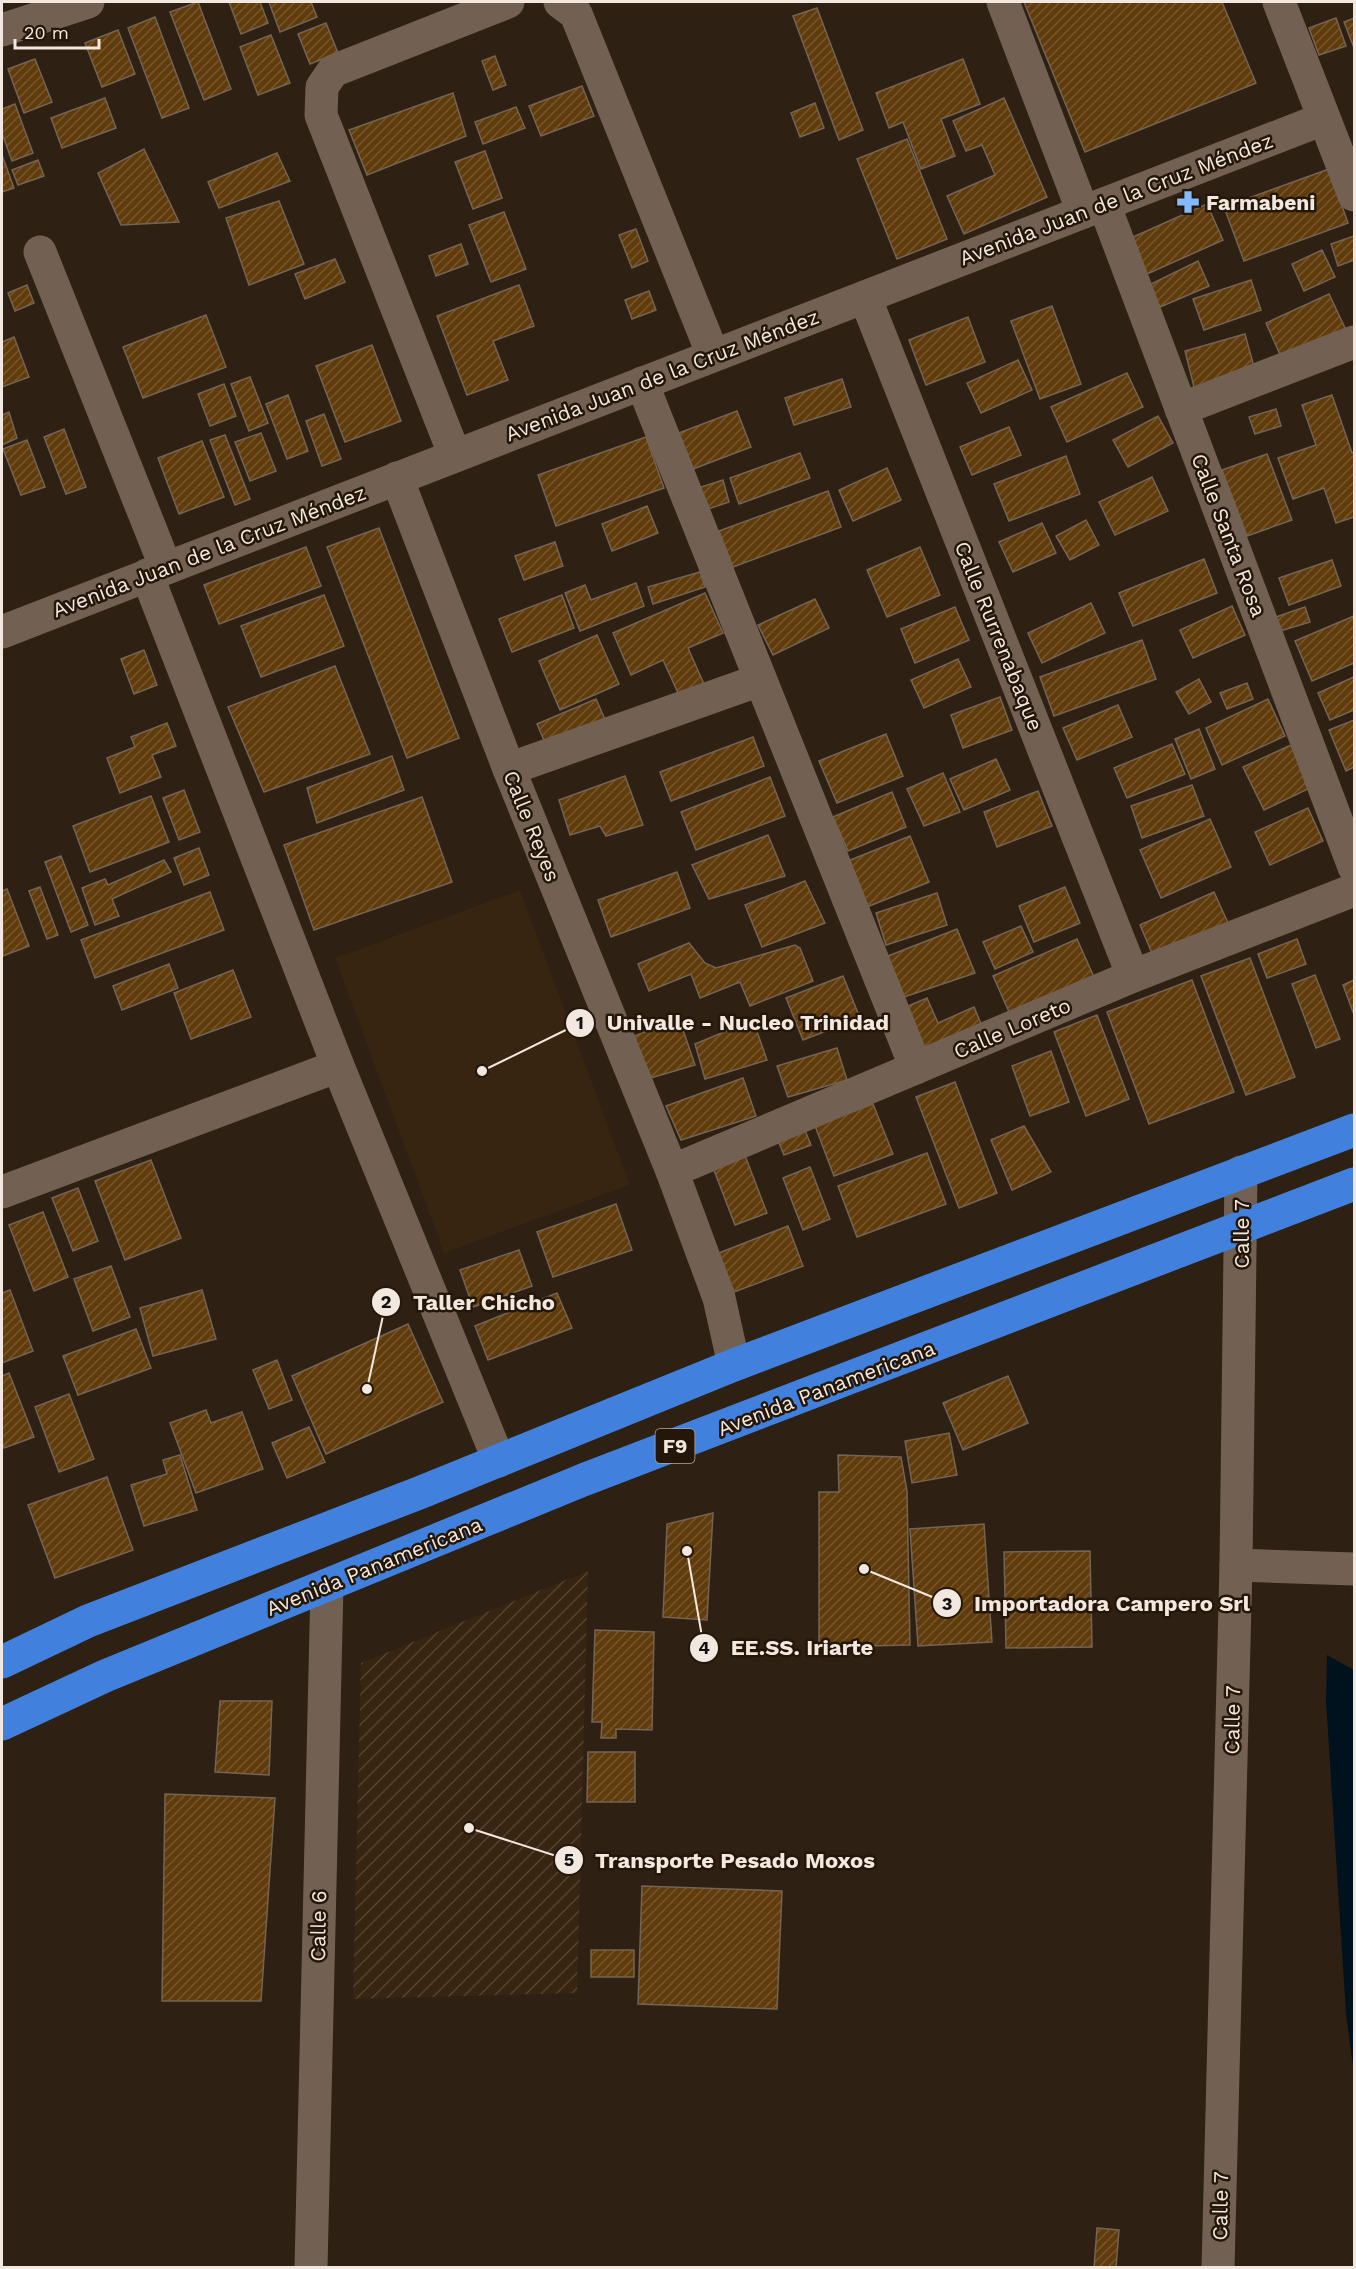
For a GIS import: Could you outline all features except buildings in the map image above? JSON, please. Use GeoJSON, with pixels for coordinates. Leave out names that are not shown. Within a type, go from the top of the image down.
{"type":"FeatureCollection","features":[{"type":"Feature","properties":{"kind":"highway","name":"F9"},"geometry":{"type":"LineString","coordinates":[[2,1662],[88,1621],[499,1461],[734,1365],[1354,1130]]}},
{"type":"Feature","properties":{"kind":"highway","name":"Avenida Panamericana"},"geometry":{"type":"LineString","coordinates":[[2,1724],[105,1676],[583,1480],[1354,1184]]}},
{"type":"Feature","properties":{"kind":"street"},"geometry":{"type":"LineString","coordinates":[[2,30],[88,2]]}},
{"type":"Feature","properties":{"kind":"street"},"geometry":{"type":"LineString","coordinates":[[455,456],[321,115],[322,87],[333,71],[508,2]]}},
{"type":"Feature","properties":{"kind":"street"},"geometry":{"type":"LineString","coordinates":[[560,2],[576,14],[713,355]]}},
{"type":"Feature","properties":{"kind":"street","name":"Calle Santa Rosa"},"geometry":{"type":"LineString","coordinates":[[1004,2],[1181,409],[1354,867]]}},
{"type":"Feature","properties":{"kind":"street"},"geometry":{"type":"LineString","coordinates":[[1279,2],[1354,195]]}},
{"type":"Feature","properties":{"kind":"street","name":"Avenida Juan de la Cruz Méndez"},"geometry":{"type":"LineString","coordinates":[[2,632],[1323,119]]}},
{"type":"Feature","properties":{"kind":"street"},"geometry":{"type":"LineString","coordinates":[[40,252],[338,1066],[499,1461]]}},
{"type":"Feature","properties":{"kind":"street","name":"Calle Rurrenabaque"},"geometry":{"type":"LineString","coordinates":[[865,297],[1133,976]]}},
{"type":"Feature","properties":{"kind":"street"},"geometry":{"type":"LineString","coordinates":[[1181,409],[1354,342]]}},
{"type":"Feature","properties":{"kind":"street"},"geometry":{"type":"LineString","coordinates":[[642,383],[916,1068]]}},
{"type":"Feature","properties":{"kind":"street","name":"Calle Reyes"},"geometry":{"type":"LineString","coordinates":[[397,478],[509,769],[672,1172],[719,1298],[734,1365]]}},
{"type":"Feature","properties":{"kind":"street"},"geometry":{"type":"LineString","coordinates":[[509,769],[760,680]]}},
{"type":"Feature","properties":{"kind":"street","name":"Calle Loreto"},"geometry":{"type":"LineString","coordinates":[[672,1172],[1133,976],[1354,890]]}},
{"type":"Feature","properties":{"kind":"street"},"geometry":{"type":"LineString","coordinates":[[2,1192],[338,1066]]}},
{"type":"Feature","properties":{"kind":"street","name":"Calle 7"},"geometry":{"type":"LineString","coordinates":[[1218,2268],[1236,1565],[1241,1172]]}},
{"type":"Feature","properties":{"kind":"street"},"geometry":{"type":"LineString","coordinates":[[1236,1565],[1354,1569]]}},
{"type":"Feature","properties":{"kind":"street","name":"Calle 6"},"geometry":{"type":"LineString","coordinates":[[311,2268],[327,1585]]}},
{"type":"Feature","properties":{"kind":"shaded area"},"geometry":{"type":"Polygon","coordinates":[[[520,890],[630,1185],[444,1253],[335,958],[520,890]]]}},
{"type":"Feature","properties":{"kind":"shaded area"},"geometry":{"type":"Polygon","coordinates":[[[588,1571],[577,1993],[353,1999],[361,1663],[588,1571]]]}},
{"type":"Feature","properties":{"kind":"water"},"geometry":{"type":"Polygon","coordinates":[[[1327,1655],[1354,1670],[1354,2074],[1346,2014],[1326,1701],[1327,1655]]]}},
{"type":"Feature","properties":{"kind":"place","name":"Farmabeni"},"geometry":{"type":"Point","coordinates":[1188,202]}},
{"type":"Feature","properties":{"kind":"place","name":"Univalle - Nucleo Trinidad"},"geometry":{"type":"Point","coordinates":[482,1071]}},
{"type":"Feature","properties":{"kind":"place","name":"Taller Chicho"},"geometry":{"type":"Point","coordinates":[367,1389]}},
{"type":"Feature","properties":{"kind":"place","name":"EE.SS. Iriarte"},"geometry":{"type":"Point","coordinates":[687,1551]}},
{"type":"Feature","properties":{"kind":"place","name":"Importadora Campero Srl"},"geometry":{"type":"Point","coordinates":[864,1569]}},
{"type":"Feature","properties":{"kind":"place","name":"Transporte Pesado Moxos"},"geometry":{"type":"Point","coordinates":[469,1828]}}]}
